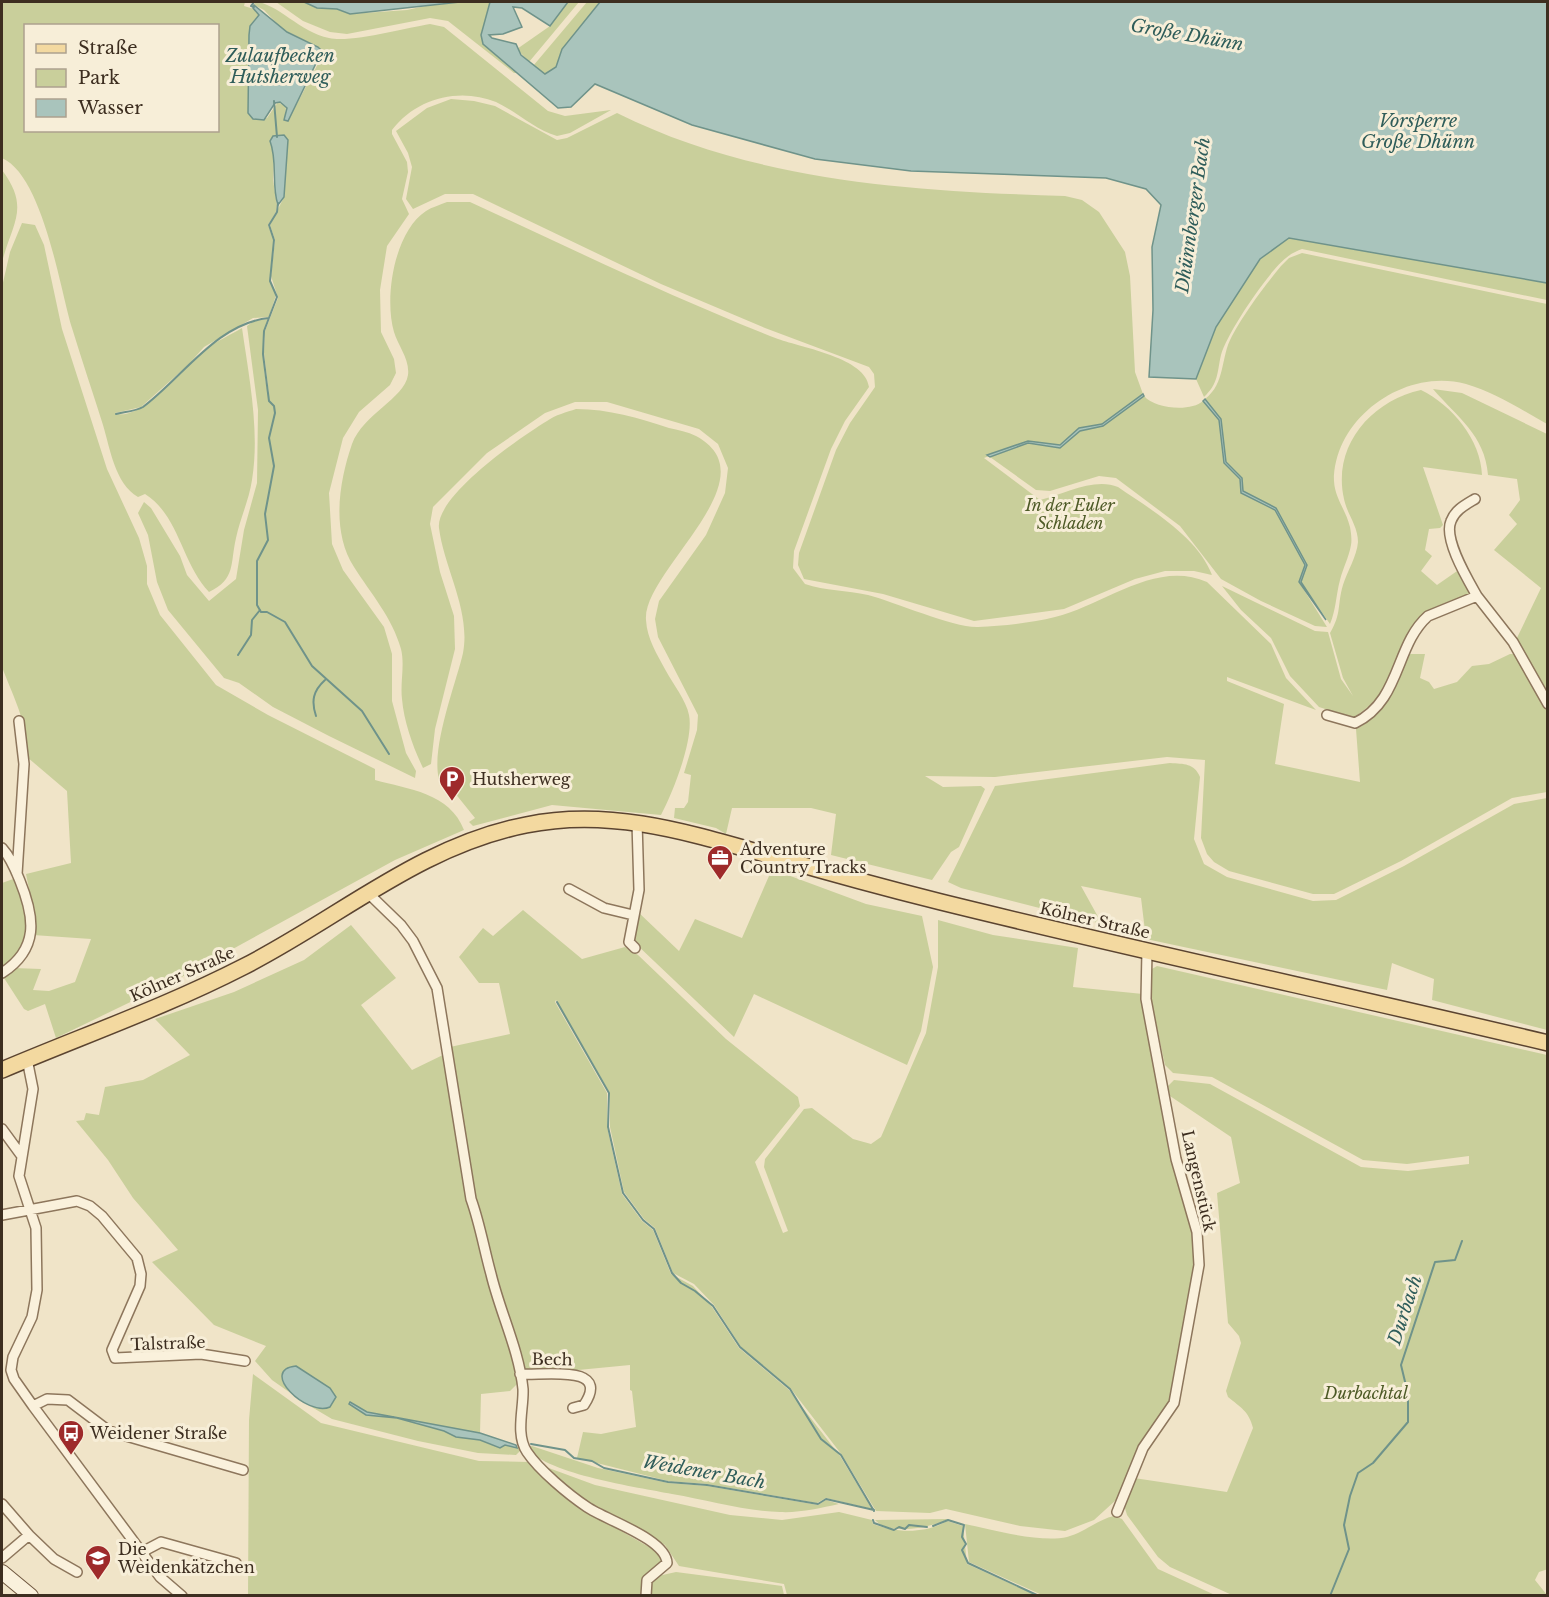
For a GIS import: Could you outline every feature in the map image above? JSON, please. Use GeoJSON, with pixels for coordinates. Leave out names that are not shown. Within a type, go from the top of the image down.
{"type":"FeatureCollection","features":[{"type":"Feature","properties":{"kind":"main road","name":"Kölner Straße"},"geometry":{"type":"LineString","coordinates":[[2,1070],[189,993],[243,967],[433,855],[502,830],[549,820],[637,822],[668,827],[931,900],[1548,1043]]}},
{"type":"Feature","properties":{"kind":"main road"},"geometry":{"type":"LineString","coordinates":[[2,1572],[31,1596]]}},
{"type":"Feature","properties":{"kind":"street"},"geometry":{"type":"LineString","coordinates":[[1475,499],[1460,508],[1450,522],[1449,532],[1460,565],[1477,596],[1513,642],[1548,704]]}},
{"type":"Feature","properties":{"kind":"street"},"geometry":{"type":"LineString","coordinates":[[1327,715],[1355,723],[1364,719],[1397,676],[1412,636],[1422,621],[1428,616],[1477,596]]}},
{"type":"Feature","properties":{"kind":"street"},"geometry":{"type":"LineString","coordinates":[[17,874],[24,764],[20,721]]}},
{"type":"Feature","properties":{"kind":"street"},"geometry":{"type":"LineString","coordinates":[[635,948],[629,942],[639,890],[637,822]]}},
{"type":"Feature","properties":{"kind":"street"},"geometry":{"type":"LineString","coordinates":[[2,848],[17,874],[30,906],[31,930],[18,959],[2,973]]}},
{"type":"Feature","properties":{"kind":"street"},"geometry":{"type":"LineString","coordinates":[[569,889],[604,908],[633,915]]}},
{"type":"Feature","properties":{"kind":"street"},"geometry":{"type":"LineString","coordinates":[[368,893],[401,926],[426,964],[437,988],[471,1200],[480,1222],[490,1274],[520,1374]]}},
{"type":"Feature","properties":{"kind":"street","name":"Langenstück"},"geometry":{"type":"LineString","coordinates":[[1117,1512],[1143,1448],[1174,1403],[1199,1265],[1197,1232],[1176,1159],[1146,999],[1147,951]]}},
{"type":"Feature","properties":{"kind":"street"},"geometry":{"type":"LineString","coordinates":[[27,1059],[33,1089],[19,1176],[36,1228],[36,1301],[32,1317],[13,1357],[11,1370],[14,1379],[33,1406],[160,1577],[182,1596]]}},
{"type":"Feature","properties":{"kind":"street"},"geometry":{"type":"LineString","coordinates":[[2,1129],[21,1155]]}},
{"type":"Feature","properties":{"kind":"street","name":"Talstraße"},"geometry":{"type":"LineString","coordinates":[[29,1209],[77,1201],[90,1206],[102,1216],[136,1258],[141,1274],[140,1286],[112,1350],[115,1358],[201,1354],[245,1361]]}},
{"type":"Feature","properties":{"kind":"street"},"geometry":{"type":"LineString","coordinates":[[2,1215],[29,1209]]}},
{"type":"Feature","properties":{"kind":"street","name":"Bech"},"geometry":{"type":"LineString","coordinates":[[573,1408],[584,1406],[590,1397],[590,1384],[584,1377],[574,1373],[520,1374],[523,1393],[521,1434],[528,1453],[586,1506],[649,1540],[663,1552],[667,1563],[647,1580],[646,1596]]}},
{"type":"Feature","properties":{"kind":"street"},"geometry":{"type":"LineString","coordinates":[[33,1406],[47,1399],[68,1400],[109,1431],[243,1470]]}},
{"type":"Feature","properties":{"kind":"street"},"geometry":{"type":"LineString","coordinates":[[2,1504],[54,1559],[77,1572]]}},
{"type":"Feature","properties":{"kind":"street"},"geometry":{"type":"LineString","coordinates":[[2,1558],[29,1535]]}},
{"type":"Feature","properties":{"kind":"street"},"geometry":{"type":"LineString","coordinates":[[142,1552],[161,1542],[236,1563]]}},
{"type":"Feature","properties":{"kind":"green space"},"geometry":{"type":"Polygon","coordinates":[[[2,2],[245,2],[244,6],[254,9],[259,15],[252,25],[249,44],[248,90],[253,119],[267,118],[278,102],[286,107],[285,118],[288,121],[321,58],[320,48],[282,29],[264,10],[254,5],[255,2],[263,3],[309,30],[329,38],[364,37],[430,24],[444,27],[548,111],[565,116],[611,110],[570,133],[557,136],[541,130],[496,102],[468,96],[454,96],[440,98],[413,110],[392,130],[407,162],[408,172],[402,199],[409,214],[387,246],[380,290],[381,332],[394,359],[396,373],[390,385],[359,412],[343,438],[329,493],[332,544],[343,570],[384,627],[392,654],[392,701],[406,753],[416,771],[415,778],[273,707],[239,683],[224,678],[168,610],[157,582],[148,535],[138,513],[144,502],[151,508],[180,556],[187,575],[209,601],[236,579],[244,530],[257,483],[258,410],[247,326],[254,321],[268,319],[266,326],[264,335],[264,353],[265,331],[278,298],[271,276],[275,240],[270,225],[284,197],[288,140],[283,135],[275,136],[273,180],[277,205],[276,212],[268,225],[274,240],[270,281],[276,295],[269,317],[253,318],[204,347],[188,365],[141,407],[115,413],[125,414],[137,410],[150,402],[206,349],[242,328],[254,423],[252,480],[228,576],[224,582],[209,592],[192,568],[166,514],[145,494],[138,497],[130,491],[119,475],[72,328],[48,235],[29,187],[16,169],[2,158],[2,2]],[[264,353],[265,379],[269,394],[264,353]]]}},
{"type":"Feature","properties":{"kind":"green space"},"geometry":{"type":"Polygon","coordinates":[[[276,2],[304,2],[317,8],[337,9],[350,14],[407,10],[439,3],[490,2],[481,35],[483,44],[519,73],[514,73],[448,21],[430,18],[347,34],[330,32],[303,21],[276,2]]]}},
{"type":"Feature","properties":{"kind":"green space"},"geometry":{"type":"Polygon","coordinates":[[[568,2],[579,2],[529,62],[517,49],[550,26],[568,2]]]}},
{"type":"Feature","properties":{"kind":"green space"},"geometry":{"type":"Polygon","coordinates":[[[587,2],[600,2],[562,49],[556,67],[549,73],[542,73],[533,66],[587,2]]]}},
{"type":"Feature","properties":{"kind":"green space","name":"In der Euler Schladen"},"geometry":{"type":"Polygon","coordinates":[[[451,99],[495,106],[557,140],[567,138],[617,113],[670,136],[724,154],[779,168],[893,186],[1065,196],[1082,200],[1099,212],[1125,252],[1130,276],[1135,372],[1143,394],[1102,424],[1079,428],[1060,446],[1028,441],[984,458],[1040,500],[1090,485],[1109,484],[1118,487],[1158,514],[1185,536],[1205,561],[1212,575],[1194,571],[1165,571],[1135,579],[1064,609],[974,621],[883,594],[804,579],[798,565],[799,553],[836,450],[850,423],[875,387],[874,374],[869,367],[765,328],[661,284],[473,194],[445,194],[413,209],[406,199],[412,167],[408,153],[396,131],[427,108],[451,99]]]}},
{"type":"Feature","properties":{"kind":"green space"},"geometry":{"type":"Polygon","coordinates":[[[2,170],[15,195],[17,215],[2,262],[2,170]]]}},
{"type":"Feature","properties":{"kind":"green space"},"geometry":{"type":"Polygon","coordinates":[[[447,202],[470,202],[700,307],[778,339],[845,361],[865,377],[869,387],[845,421],[831,449],[794,551],[793,568],[805,584],[868,595],[940,619],[978,627],[1016,624],[1055,617],[1130,586],[1169,576],[1188,576],[1207,582],[1271,644],[1286,678],[1316,710],[1227,677],[1227,681],[1284,704],[1275,764],[1360,782],[1356,729],[1365,724],[1380,707],[1407,654],[1425,654],[1420,678],[1429,682],[1434,689],[1457,682],[1472,666],[1489,664],[1510,654],[1516,654],[1547,711],[1547,792],[1512,798],[1401,861],[1334,894],[1313,894],[1229,871],[1214,862],[1207,854],[1201,838],[1205,760],[1167,757],[995,777],[925,776],[943,787],[981,786],[985,789],[959,847],[951,852],[932,880],[831,855],[836,814],[811,808],[732,808],[726,834],[716,828],[674,818],[675,808],[684,808],[688,802],[691,775],[684,773],[697,730],[698,715],[658,637],[655,619],[659,601],[706,535],[725,493],[728,468],[718,444],[699,429],[607,402],[575,402],[545,413],[487,453],[433,507],[430,524],[440,572],[454,616],[455,649],[435,729],[431,764],[423,768],[403,708],[401,649],[387,616],[347,553],[342,538],[340,506],[347,459],[357,433],[399,392],[408,375],[406,358],[394,332],[391,318],[391,284],[399,250],[415,221],[428,210],[447,202]]]}},
{"type":"Feature","properties":{"kind":"green space"},"geometry":{"type":"Polygon","coordinates":[[[22,223],[35,225],[44,245],[62,329],[107,469],[139,538],[147,566],[147,584],[160,615],[216,685],[268,715],[375,769],[375,780],[427,794],[438,800],[458,818],[464,830],[395,860],[178,979],[56,1038],[45,1004],[28,1011],[24,1009],[4,978],[4,975],[14,968],[41,969],[33,990],[49,991],[75,982],[91,939],[33,935],[32,904],[26,874],[71,863],[67,791],[27,757],[23,722],[2,667],[2,287],[10,252],[22,223]]]}},
{"type":"Feature","properties":{"kind":"green space"},"geometry":{"type":"Polygon","coordinates":[[[1289,238],[1547,283],[1547,300],[1302,249],[1289,255],[1278,265],[1249,304],[1225,345],[1215,382],[1204,397],[1196,379],[1216,327],[1260,259],[1289,238]]]}},
{"type":"Feature","properties":{"kind":"green space"},"geometry":{"type":"Polygon","coordinates":[[[1302,253],[1547,304],[1547,424],[1487,392],[1466,384],[1443,381],[1420,383],[1398,390],[1378,402],[1360,418],[1346,436],[1337,458],[1334,481],[1336,493],[1350,527],[1351,543],[1330,624],[1301,582],[1307,565],[1276,508],[1243,491],[1242,478],[1226,462],[1221,419],[1205,399],[1212,393],[1220,378],[1228,344],[1248,309],[1281,266],[1289,258],[1302,253]]]}},
{"type":"Feature","properties":{"kind":"green space"},"geometry":{"type":"Polygon","coordinates":[[[1433,389],[1462,393],[1547,434],[1547,699],[1515,642],[1541,588],[1494,550],[1517,524],[1509,515],[1520,500],[1517,479],[1488,475],[1486,461],[1476,438],[1433,389]]]}},
{"type":"Feature","properties":{"kind":"green space"},"geometry":{"type":"Polygon","coordinates":[[[1421,390],[1454,414],[1463,425],[1476,449],[1482,475],[1423,467],[1443,525],[1440,528],[1429,529],[1425,550],[1432,556],[1421,571],[1437,585],[1460,569],[1472,595],[1427,614],[1388,685],[1378,697],[1353,718],[1319,707],[1290,676],[1271,638],[1241,610],[1222,586],[1315,631],[1328,632],[1341,679],[1353,696],[1343,678],[1330,633],[1338,614],[1341,592],[1358,542],[1344,499],[1342,480],[1344,461],[1359,429],[1372,415],[1386,404],[1421,390]]]}},
{"type":"Feature","properties":{"kind":"green space"},"geometry":{"type":"Polygon","coordinates":[[[1144,396],[1156,404],[1173,408],[1190,407],[1203,401],[1219,420],[1224,463],[1240,479],[1241,493],[1275,510],[1305,565],[1299,582],[1327,627],[1315,626],[1221,579],[1180,526],[1116,478],[1099,476],[1050,491],[1036,490],[990,457],[1028,443],[1060,448],[1080,431],[1103,426],[1144,396]]]}},
{"type":"Feature","properties":{"kind":"green space"},"geometry":{"type":"Polygon","coordinates":[[[576,409],[623,415],[686,432],[696,436],[716,454],[721,476],[713,500],[699,525],[663,576],[650,600],[646,620],[653,646],[689,715],[690,726],[686,752],[661,815],[552,805],[473,826],[469,822],[475,818],[446,782],[442,787],[438,774],[440,740],[463,653],[464,637],[460,606],[439,528],[441,515],[465,484],[501,453],[550,419],[576,409]]]}},
{"type":"Feature","properties":{"kind":"green space"},"geometry":{"type":"Polygon","coordinates":[[[1170,763],[1192,767],[1200,777],[1194,839],[1204,864],[1227,877],[1313,901],[1336,900],[1404,866],[1514,804],[1547,798],[1547,1030],[1432,1000],[1434,979],[1392,963],[1387,990],[1146,939],[1141,898],[1081,886],[1102,924],[961,888],[948,882],[995,786],[1170,763]]]}},
{"type":"Feature","properties":{"kind":"green space"},"geometry":{"type":"Polygon","coordinates":[[[758,864],[866,904],[922,916],[933,967],[921,1031],[907,1065],[754,994],[734,1037],[635,943],[633,933],[637,911],[679,951],[695,919],[742,938],[769,876],[753,869],[758,864]]]}},
{"type":"Feature","properties":{"kind":"green space"},"geometry":{"type":"Polygon","coordinates":[[[16,878],[25,905],[27,927],[20,948],[2,970],[2,883],[16,878]]]}},
{"type":"Feature","properties":{"kind":"green space"},"geometry":{"type":"Polygon","coordinates":[[[523,910],[582,959],[625,947],[638,955],[726,1039],[798,1097],[800,1106],[755,1162],[783,1233],[788,1231],[764,1167],[765,1159],[804,1109],[812,1108],[853,1139],[871,1144],[881,1137],[926,1033],[938,967],[938,920],[993,935],[1078,948],[1073,987],[1143,994],[1193,1232],[1194,1265],[1171,1401],[1140,1448],[1116,1500],[1094,1520],[1065,1531],[1020,1526],[946,1509],[930,1513],[876,1511],[842,1455],[791,1389],[741,1347],[714,1305],[694,1284],[673,1273],[655,1228],[644,1219],[624,1192],[610,1127],[610,1093],[556,1000],[555,1002],[607,1093],[607,1127],[622,1194],[642,1221],[653,1230],[671,1274],[693,1286],[712,1307],[739,1348],[789,1390],[840,1456],[872,1509],[826,1498],[817,1503],[707,1484],[668,1481],[577,1458],[583,1432],[601,1434],[636,1427],[632,1391],[630,1390],[630,1365],[547,1373],[524,1371],[473,1199],[450,1047],[510,1034],[499,983],[479,983],[459,957],[483,928],[493,936],[523,910]]]}},
{"type":"Feature","properties":{"kind":"green space"},"geometry":{"type":"Polygon","coordinates":[[[351,925],[396,978],[361,1005],[412,1070],[447,1053],[462,1157],[520,1381],[510,1391],[481,1394],[480,1433],[366,1412],[351,1402],[366,1414],[397,1418],[444,1431],[456,1437],[480,1440],[500,1448],[505,1445],[520,1447],[521,1450],[516,1455],[478,1453],[418,1441],[332,1419],[310,1406],[324,1409],[335,1400],[282,1375],[283,1383],[289,1392],[272,1380],[255,1361],[266,1346],[214,1325],[152,1262],[178,1250],[133,1198],[108,1160],[76,1121],[84,1120],[86,1113],[99,1115],[105,1087],[143,1080],[190,1055],[155,1019],[234,992],[304,960],[351,925]]]}},
{"type":"Feature","properties":{"kind":"green space","name":"Durbachtal"},"geometry":{"type":"Polygon","coordinates":[[[1157,966],[1547,1055],[1548,1569],[1539,1572],[1535,1580],[1547,1595],[1232,1595],[1170,1567],[1158,1557],[1127,1515],[1124,1505],[1134,1478],[1227,1492],[1253,1428],[1246,1413],[1228,1397],[1226,1391],[1241,1343],[1239,1336],[1228,1323],[1217,1193],[1240,1183],[1231,1137],[1170,1096],[1168,1086],[1174,1080],[1210,1084],[1361,1167],[1408,1171],[1469,1164],[1469,1156],[1407,1164],[1363,1160],[1212,1077],[1173,1073],[1165,1065],[1151,999],[1152,969],[1157,966]]]}},
{"type":"Feature","properties":{"kind":"green space"},"geometry":{"type":"Polygon","coordinates":[[[253,1374],[321,1423],[479,1461],[529,1462],[572,1503],[656,1551],[662,1558],[659,1566],[641,1580],[643,1595],[248,1596],[249,1420],[253,1374]]]}},
{"type":"Feature","properties":{"kind":"green space"},"geometry":{"type":"Polygon","coordinates":[[[532,1446],[598,1468],[668,1483],[707,1486],[818,1505],[826,1500],[839,1504],[787,1512],[739,1507],[574,1473],[554,1466],[526,1448],[532,1446]]]}},
{"type":"Feature","properties":{"kind":"green space"},"geometry":{"type":"Polygon","coordinates":[[[546,1467],[595,1485],[730,1515],[782,1520],[839,1512],[872,1520],[873,1524],[882,1527],[910,1531],[929,1528],[947,1521],[963,1526],[967,1564],[1036,1595],[787,1595],[784,1584],[679,1566],[665,1545],[579,1497],[546,1467]]]}},
{"type":"Feature","properties":{"kind":"green space"},"geometry":{"type":"Polygon","coordinates":[[[1114,1516],[1122,1519],[1158,1569],[1215,1595],[1042,1595],[969,1562],[965,1524],[1016,1535],[1056,1538],[1074,1535],[1114,1516]]]}},
{"type":"Feature","properties":{"kind":"green space"},"geometry":{"type":"Polygon","coordinates":[[[948,1519],[910,1529],[890,1528],[875,1520],[948,1519]]]}},
{"type":"Feature","properties":{"kind":"green space"},"geometry":{"type":"Polygon","coordinates":[[[676,1572],[782,1586],[784,1595],[648,1595],[649,1583],[658,1576],[676,1572]]]}},
{"type":"Feature","properties":{"kind":"water"},"geometry":{"type":"Polygon","coordinates":[[[304,2],[460,2],[350,14],[337,9],[317,8],[304,2]]]}},
{"type":"Feature","properties":{"kind":"water","name":"Vorsperre Große Dhünn"},"geometry":{"type":"Polygon","coordinates":[[[490,2],[568,2],[550,26],[522,8],[513,7],[522,27],[503,34],[489,35],[492,38],[516,44],[521,55],[545,74],[556,67],[562,49],[600,2],[1547,2],[1547,283],[1289,238],[1260,259],[1216,327],[1196,379],[1149,377],[1153,310],[1152,247],[1161,205],[1146,189],[1106,178],[911,171],[815,159],[692,125],[595,84],[571,107],[558,108],[483,44],[481,35],[490,2]]]}},
{"type":"Feature","properties":{"kind":"water","name":"Zulaufbecken Hutsherweg"},"geometry":{"type":"Polygon","coordinates":[[[254,5],[287,32],[322,51],[288,121],[284,120],[287,108],[280,102],[275,103],[264,120],[253,119],[248,113],[250,26],[259,15],[253,8],[254,5]]]}},
{"type":"Feature","properties":{"kind":"water"},"geometry":{"type":"Polygon","coordinates":[[[284,135],[288,140],[284,197],[278,205],[274,157],[270,141],[273,136],[284,135]]]}},
{"type":"Feature","properties":{"kind":"water"},"geometry":{"type":"Polygon","coordinates":[[[1143,394],[1144,396],[1103,426],[1080,431],[1060,448],[1028,443],[990,457],[987,455],[1028,441],[1060,445],[1079,428],[1102,424],[1143,394]]]}},
{"type":"Feature","properties":{"kind":"water"},"geometry":{"type":"Polygon","coordinates":[[[1205,399],[1221,419],[1226,462],[1242,478],[1243,491],[1276,508],[1307,565],[1301,582],[1326,620],[1299,582],[1305,565],[1275,510],[1241,493],[1240,479],[1224,463],[1219,420],[1203,401],[1205,399]]]}},
{"type":"Feature","properties":{"kind":"water"},"geometry":{"type":"Polygon","coordinates":[[[296,1366],[330,1388],[336,1397],[330,1407],[320,1408],[310,1405],[290,1392],[282,1376],[286,1369],[296,1366]]]}},
{"type":"Feature","properties":{"kind":"water"},"geometry":{"type":"Polygon","coordinates":[[[350,1402],[367,1412],[480,1433],[516,1445],[517,1448],[505,1445],[500,1448],[480,1440],[456,1437],[444,1431],[397,1418],[366,1415],[349,1404],[350,1402]]]}},
{"type":"Feature","properties":{"kind":"waterway"},"geometry":{"type":"LineString","coordinates":[[254,2],[251,6],[254,7]]}},
{"type":"Feature","properties":{"kind":"waterway"},"geometry":{"type":"LineString","coordinates":[[274,101],[277,137]]}},
{"type":"Feature","properties":{"kind":"waterway"},"geometry":{"type":"LineString","coordinates":[[278,203],[277,212],[269,225],[274,240],[270,281],[277,297],[264,331],[263,354],[269,401],[274,406],[275,413],[269,438],[274,466],[265,514],[268,540],[257,561],[257,605],[261,612],[267,612],[285,622],[312,666],[362,711],[389,754]]}},
{"type":"Feature","properties":{"kind":"waterway"},"geometry":{"type":"LineString","coordinates":[[116,414],[143,407],[201,354],[233,330],[250,322],[269,318]]}},
{"type":"Feature","properties":{"kind":"waterway"},"geometry":{"type":"LineString","coordinates":[[238,655],[251,635],[252,620],[260,610]]}},
{"type":"Feature","properties":{"kind":"waterway"},"geometry":{"type":"LineString","coordinates":[[316,716],[314,696],[325,680]]}},
{"type":"Feature","properties":{"kind":"waterway"},"geometry":{"type":"LineString","coordinates":[[557,1002],[609,1093],[608,1127],[623,1193],[643,1220],[654,1229],[672,1273],[681,1283],[713,1306],[740,1347],[790,1389],[821,1439],[841,1455],[874,1511]]}},
{"type":"Feature","properties":{"kind":"waterway","name":"Durbach"},"geometry":{"type":"LineString","coordinates":[[1330,1596],[1349,1549],[1344,1525],[1358,1473],[1373,1463],[1408,1422],[1408,1394],[1401,1365],[1435,1262],[1455,1260],[1462,1241]]}},
{"type":"Feature","properties":{"kind":"waterway","name":"Weidener Bach"},"geometry":{"type":"LineString","coordinates":[[531,1444],[565,1450],[574,1458],[592,1461],[604,1468],[668,1482],[707,1485],[818,1504],[826,1499],[874,1510]]}},
{"type":"Feature","properties":{"kind":"waterway","name":"Weidener Bach"},"geometry":{"type":"LineString","coordinates":[[873,1520],[874,1523],[894,1530],[899,1527],[905,1529],[909,1525],[927,1527]]}},
{"type":"Feature","properties":{"kind":"waterway","name":"Weidener Bach"},"geometry":{"type":"LineString","coordinates":[[933,1526],[948,1520],[964,1525],[962,1537],[966,1544],[962,1550],[968,1563],[1039,1596]]}},
{"type":"Feature","properties":{"kind":"place","name":"Hutsherweg"},"geometry":{"type":"Point","coordinates":[452,802]}},
{"type":"Feature","properties":{"kind":"place","name":"Adventure Country Tracks"},"geometry":{"type":"Point","coordinates":[720,881]}},
{"type":"Feature","properties":{"kind":"place","name":"Weidener Straße"},"geometry":{"type":"Point","coordinates":[71,1456]}},
{"type":"Feature","properties":{"kind":"place","name":"Die Weidenkätzchen"},"geometry":{"type":"Point","coordinates":[98,1581]}},
{"type":"Feature","properties":{"kind":"water label","name":"Große Dhünn"},"geometry":{"type":"Point","coordinates":[1187,35]}},
{"type":"Feature","properties":{"kind":"water label","name":"Dhünnberger Bach"},"geometry":{"type":"Point","coordinates":[1193,215]}}]}
